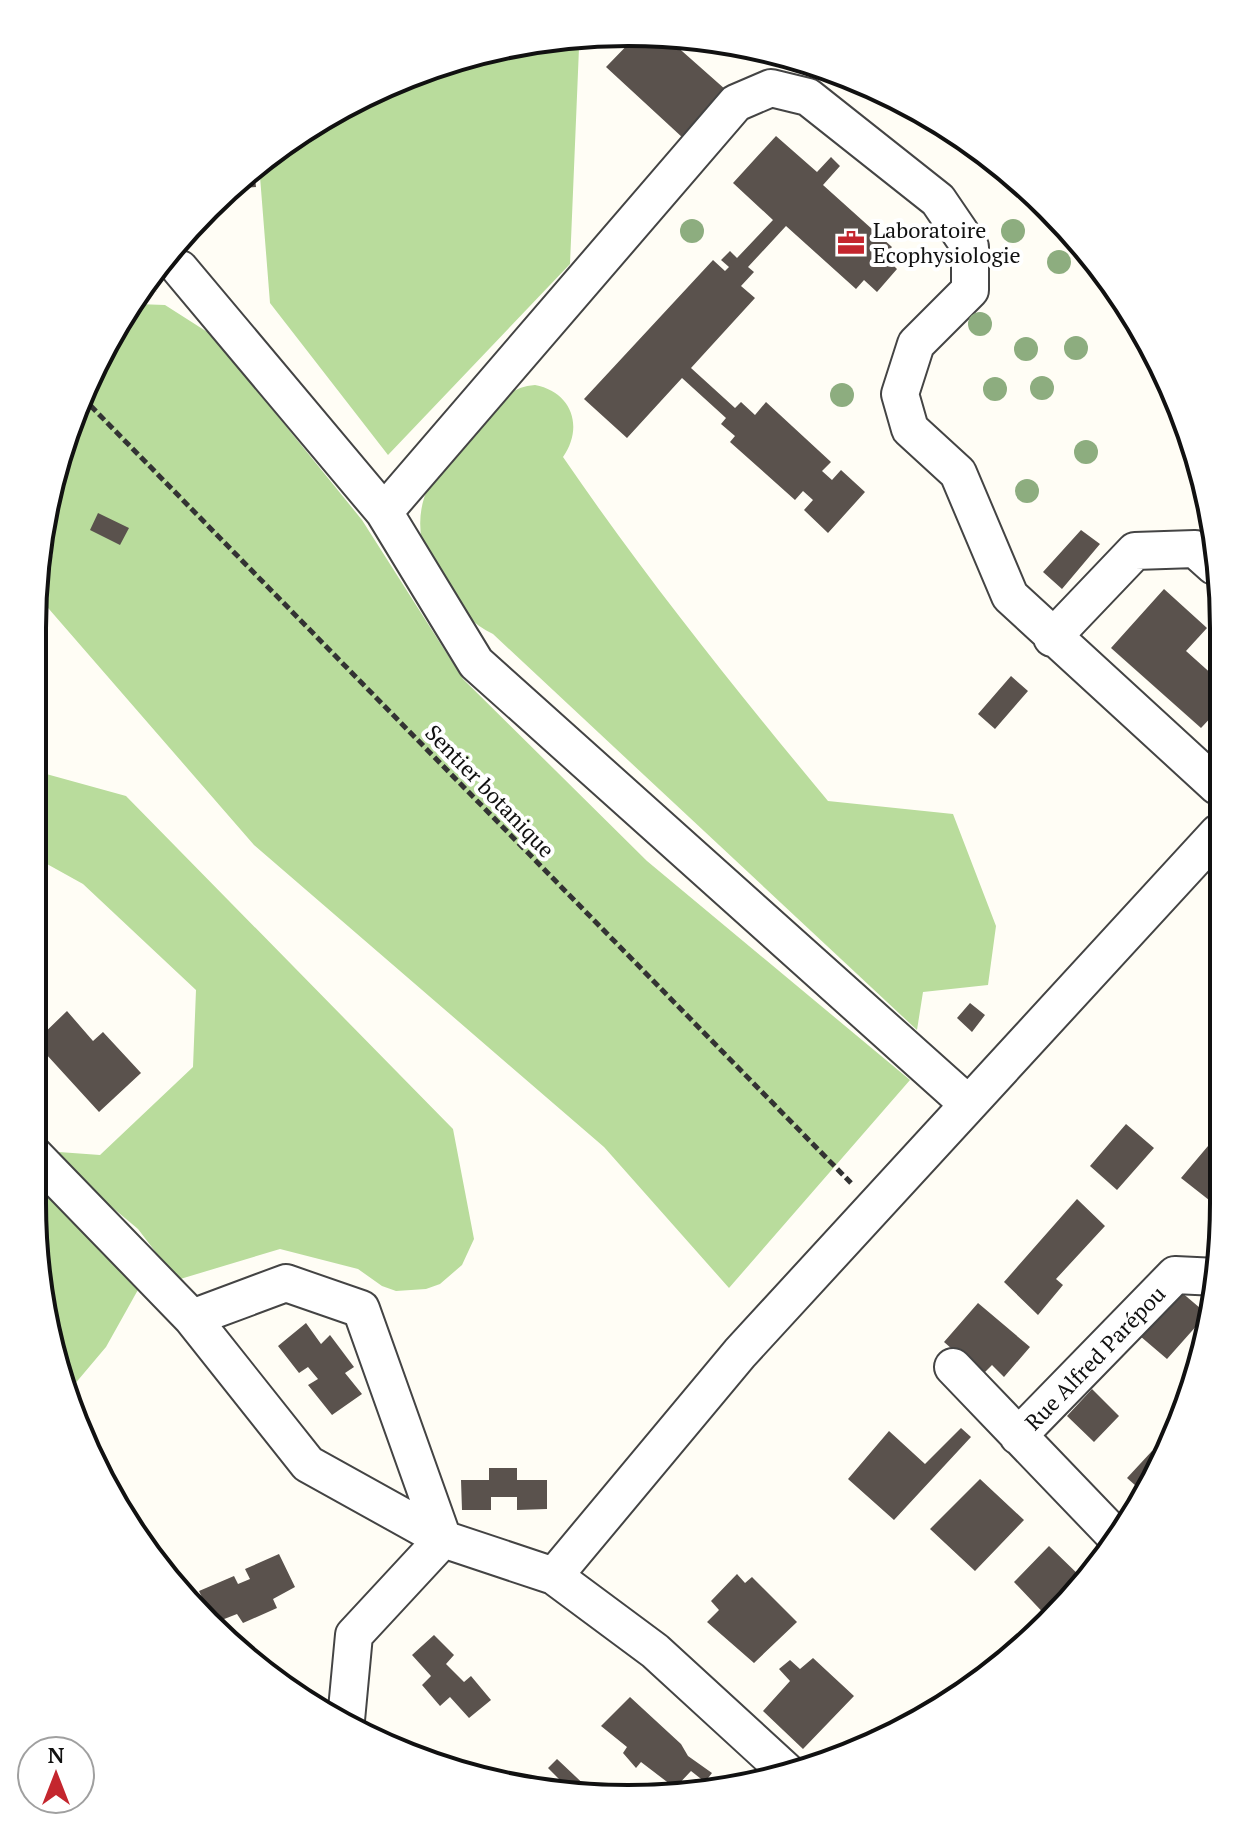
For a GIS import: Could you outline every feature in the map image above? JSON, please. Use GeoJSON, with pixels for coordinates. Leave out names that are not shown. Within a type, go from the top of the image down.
{"type":"FeatureCollection","features":[{"type":"Feature","properties":{"kind":"street"},"geometry":{"type":"LineString","coordinates":[[384,512],[736,103],[771,88],[808,97],[938,200],[970,247],[970,290],[916,344],[900,394],[910,429],[958,473],[1010,596],[1052,638],[1210,780]]}},
{"type":"Feature","properties":{"kind":"street"},"geometry":{"type":"LineString","coordinates":[[180,269],[384,512],[476,663],[968,1104]]}},
{"type":"Feature","properties":{"kind":"street"},"geometry":{"type":"LineString","coordinates":[[1052,638],[1135,551],[1195,549],[1206,559]]}},
{"type":"Feature","properties":{"kind":"street"},"geometry":{"type":"LineString","coordinates":[[554,1576],[740,1353],[1210,842]]}},
{"type":"Feature","properties":{"kind":"street"},"geometry":{"type":"LineString","coordinates":[[46,1167],[192,1318],[308,1464],[443,1539],[554,1576],[673,1667],[779,1765]]}},
{"type":"Feature","properties":{"kind":"street","name":"Rue Alfred Parépou"},"geometry":{"type":"LineString","coordinates":[[1018,1436],[1175,1275],[1205,1276]]}},
{"type":"Feature","properties":{"kind":"street"},"geometry":{"type":"LineString","coordinates":[[192,1318],[286,1283],[361,1309],[443,1539]]}},
{"type":"Feature","properties":{"kind":"street"},"geometry":{"type":"LineString","coordinates":[[953,1367],[1109,1530]]}},
{"type":"Feature","properties":{"kind":"street"},"geometry":{"type":"LineString","coordinates":[[347,1712],[354,1635],[443,1539]]}},
{"type":"Feature","properties":{"kind":"path","name":"Sentier botanique"},"geometry":{"type":"LineString","coordinates":[[90,405],[874,1206]]}},
{"type":"Feature","properties":{"kind":"green space"},"geometry":{"type":"Polygon","coordinates":[[[579,48],[570,264],[388,455],[270,303],[260,177],[337,124],[405,90],[514,57],[579,48]]]}},
{"type":"Feature","properties":{"kind":"green space"},"geometry":{"type":"Polygon","coordinates":[[[145,304],[165,305],[212,335],[362,520],[463,679],[647,861],[910,1080],[729,1288],[604,1147],[254,845],[47,606],[57,514],[66,477],[90,405],[124,337],[145,304]]]}},
{"type":"Feature","properties":{"kind":"green space"},"geometry":{"type":"Polygon","coordinates":[[[535,385],[558,395],[571,412],[573,434],[563,457],[594,502],[691,632],[828,801],[953,814],[996,926],[988,985],[923,992],[917,1030],[493,634],[458,608],[444,590],[432,571],[420,528],[422,505],[430,484],[500,401],[515,390],[535,385]]]}},
{"type":"Feature","properties":{"kind":"green space"},"geometry":{"type":"Polygon","coordinates":[[[46,774],[126,796],[453,1129],[474,1239],[462,1265],[440,1284],[426,1289],[396,1291],[382,1286],[358,1269],[280,1249],[177,1280],[138,1229],[46,1152],[100,1155],[193,1067],[196,990],[83,884],[46,863],[46,774]]]}},
{"type":"Feature","properties":{"kind":"green space"},"geometry":{"type":"Polygon","coordinates":[[[46,1186],[139,1288],[106,1347],[75,1384],[57,1317],[51,1279],[46,1186]]]}},
{"type":"Feature","properties":{"kind":"building"},"geometry":{"type":"Polygon","coordinates":[[[626,46],[679,48],[726,90],[683,138],[606,67],[626,46]]]}},
{"type":"Feature","properties":{"kind":"building"},"geometry":{"type":"Polygon","coordinates":[[[776,136],[817,172],[831,157],[840,166],[823,185],[892,247],[884,256],[897,269],[877,292],[864,280],[856,289],[786,226],[748,267],[754,272],[741,286],[755,298],[691,368],[735,408],[741,402],[755,415],[766,402],[831,462],[822,471],[832,480],[841,470],[865,492],[828,533],[804,510],[813,500],[803,491],[795,500],[730,442],[735,436],[721,424],[726,418],[682,378],[627,438],[584,399],[713,260],[725,271],[729,267],[721,260],[730,251],[737,258],[773,220],[733,183],[776,136]]]}},
{"type":"Feature","properties":{"kind":"building"},"geometry":{"type":"Polygon","coordinates":[[[98,513],[129,528],[120,545],[90,530],[98,513]]]}},
{"type":"Feature","properties":{"kind":"building"},"geometry":{"type":"Polygon","coordinates":[[[1081,530],[1100,544],[1062,589],[1043,572],[1081,530]]]}},
{"type":"Feature","properties":{"kind":"building"},"geometry":{"type":"Polygon","coordinates":[[[1164,589],[1207,628],[1186,651],[1210,673],[1210,718],[1201,728],[1111,648],[1164,589]]]}},
{"type":"Feature","properties":{"kind":"building"},"geometry":{"type":"Polygon","coordinates":[[[1011,676],[1028,691],[995,729],[978,714],[1011,676]]]}},
{"type":"Feature","properties":{"kind":"building"},"geometry":{"type":"Polygon","coordinates":[[[970,1003],[985,1015],[972,1032],[957,1018],[970,1003]]]}},
{"type":"Feature","properties":{"kind":"building"},"geometry":{"type":"Polygon","coordinates":[[[67,1011],[93,1041],[103,1032],[141,1073],[99,1112],[46,1054],[46,1031],[67,1011]]]}},
{"type":"Feature","properties":{"kind":"building"},"geometry":{"type":"Polygon","coordinates":[[[1126,1124],[1154,1148],[1117,1190],[1090,1166],[1126,1124]]]}},
{"type":"Feature","properties":{"kind":"building"},"geometry":{"type":"Polygon","coordinates":[[[1210,1144],[1210,1201],[1181,1178],[1210,1144]]]}},
{"type":"Feature","properties":{"kind":"building"},"geometry":{"type":"Polygon","coordinates":[[[1077,1199],[1105,1226],[1056,1279],[1063,1285],[1038,1315],[1004,1282],[1077,1199]]]}},
{"type":"Feature","properties":{"kind":"building"},"geometry":{"type":"Polygon","coordinates":[[[1180,1291],[1200,1308],[1197,1325],[1167,1359],[1140,1336],[1180,1291]]]}},
{"type":"Feature","properties":{"kind":"building"},"geometry":{"type":"Polygon","coordinates":[[[978,1303],[1030,1347],[1004,1377],[992,1365],[982,1375],[944,1342],[978,1303]]]}},
{"type":"Feature","properties":{"kind":"building"},"geometry":{"type":"Polygon","coordinates":[[[306,1323],[321,1344],[330,1335],[354,1367],[345,1373],[362,1394],[332,1415],[308,1385],[318,1379],[308,1367],[299,1373],[278,1346],[306,1323]]]}},
{"type":"Feature","properties":{"kind":"building"},"geometry":{"type":"Polygon","coordinates":[[[1092,1389],[1119,1416],[1094,1442],[1067,1416],[1092,1389]]]}},
{"type":"Feature","properties":{"kind":"building"},"geometry":{"type":"Polygon","coordinates":[[[961,1428],[971,1437],[894,1520],[848,1479],[889,1431],[925,1464],[961,1428]]]}},
{"type":"Feature","properties":{"kind":"building"},"geometry":{"type":"Polygon","coordinates":[[[1152,1451],[1154,1452],[1136,1486],[1127,1478],[1152,1451]]]}},
{"type":"Feature","properties":{"kind":"building"},"geometry":{"type":"Polygon","coordinates":[[[489,1468],[517,1468],[517,1480],[547,1480],[547,1509],[517,1510],[517,1497],[491,1497],[491,1510],[462,1510],[461,1480],[489,1480],[489,1468]]]}},
{"type":"Feature","properties":{"kind":"building"},"geometry":{"type":"Polygon","coordinates":[[[980,1479],[1024,1520],[975,1571],[930,1529],[980,1479]]]}},
{"type":"Feature","properties":{"kind":"building"},"geometry":{"type":"Polygon","coordinates":[[[1049,1546],[1077,1573],[1043,1612],[1014,1582],[1049,1546]]]}},
{"type":"Feature","properties":{"kind":"building"},"geometry":{"type":"Polygon","coordinates":[[[279,1554],[295,1587],[273,1599],[277,1608],[243,1623],[237,1614],[221,1620],[204,1602],[199,1591],[234,1576],[238,1584],[250,1579],[245,1569],[279,1554]]]}},
{"type":"Feature","properties":{"kind":"building"},"geometry":{"type":"Polygon","coordinates":[[[737,1574],[745,1583],[752,1577],[797,1622],[754,1663],[707,1622],[719,1610],[711,1601],[737,1574]]]}},
{"type":"Feature","properties":{"kind":"building"},"geometry":{"type":"Polygon","coordinates":[[[434,1635],[454,1655],[446,1664],[464,1682],[471,1676],[491,1700],[469,1718],[450,1697],[440,1706],[422,1685],[431,1676],[412,1655],[434,1635]]]}},
{"type":"Feature","properties":{"kind":"building"},"geometry":{"type":"Polygon","coordinates":[[[813,1658],[854,1696],[803,1749],[763,1711],[790,1681],[779,1669],[790,1660],[800,1669],[813,1658]]]}},
{"type":"Feature","properties":{"kind":"building"},"geometry":{"type":"Polygon","coordinates":[[[630,1697],[681,1744],[688,1756],[712,1773],[703,1780],[691,1771],[680,1783],[669,1784],[641,1762],[636,1768],[623,1753],[627,1747],[601,1726],[630,1697]]]}},
{"type":"Feature","properties":{"kind":"building"},"geometry":{"type":"Polygon","coordinates":[[[557,1759],[583,1783],[561,1781],[548,1768],[557,1759]]]}},
{"type":"Feature","properties":{"kind":"place","name":"Laboratoire Ecophysiologie"},"geometry":{"type":"Point","coordinates":[851,243]}}]}
